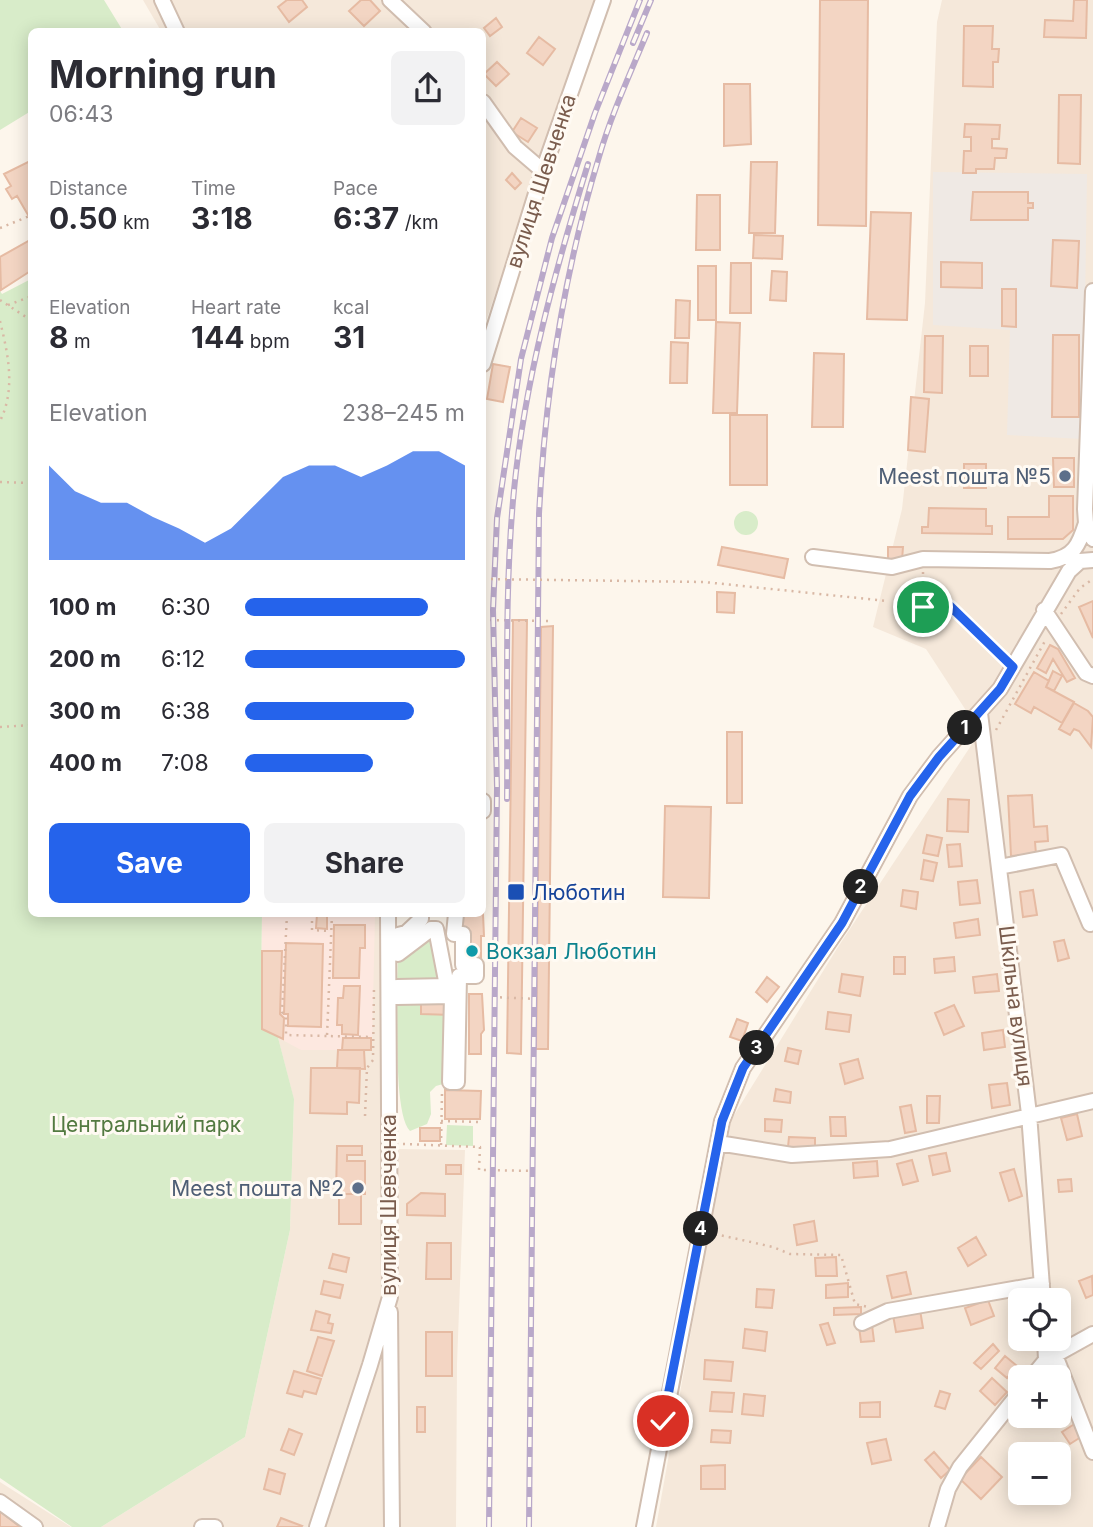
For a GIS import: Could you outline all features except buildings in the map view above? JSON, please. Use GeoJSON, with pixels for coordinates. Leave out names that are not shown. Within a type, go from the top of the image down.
{"type":"FeatureCollection","features":[{"type":"Feature","properties":{"kind":"street"},"geometry":{"type":"LineString","coordinates":[[390,0],[420,28]]}},
{"type":"Feature","properties":{"kind":"street","name":"вулиця Шевченка"},"geometry":{"type":"LineString","coordinates":[[486,354],[543,171],[603,0]]}},
{"type":"Feature","properties":{"kind":"street"},"geometry":{"type":"LineString","coordinates":[[163,1],[175,28]]}},
{"type":"Feature","properties":{"kind":"street"},"geometry":{"type":"LineString","coordinates":[[486,106],[515,147],[543,171]]}},
{"type":"Feature","properties":{"kind":"street"},"geometry":{"type":"LineString","coordinates":[[813,557],[892,568],[923,559],[1037,562],[1063,559],[1073,553],[1086,523],[1093,291]]}},
{"type":"Feature","properties":{"kind":"street"},"geometry":{"type":"LineString","coordinates":[[1086,523],[1093,539]]}},
{"type":"Feature","properties":{"kind":"street"},"geometry":{"type":"LineString","coordinates":[[644,1527],[722,1121],[743,1068],[842,923],[910,796],[939,757],[1000,689],[1044,610],[1075,565],[1093,560]]}},
{"type":"Feature","properties":{"kind":"street"},"geometry":{"type":"LineString","coordinates":[[1044,610],[1086,673],[1093,676]]}},
{"type":"Feature","properties":{"kind":"street","name":"Шкільна вулиця"},"geometry":{"type":"LineString","coordinates":[[980,713],[1029,1114],[1042,1288]]}},
{"type":"Feature","properties":{"kind":"street"},"geometry":{"type":"LineString","coordinates":[[999,867],[1061,855],[1090,924]]}},
{"type":"Feature","properties":{"kind":"street","name":"вулиця Шевченка"},"geometry":{"type":"LineString","coordinates":[[317,1527],[390,1297],[388,917]]}},
{"type":"Feature","properties":{"kind":"street"},"geometry":{"type":"LineString","coordinates":[[421,917],[406,933],[398,935],[398,954],[431,929],[436,929],[447,986],[397,987],[397,997],[452,996],[450,1082],[457,1082],[459,976],[476,976],[476,965],[463,965],[463,934],[454,934],[456,917]]}},
{"type":"Feature","properties":{"kind":"street"},"geometry":{"type":"LineString","coordinates":[[718,1143],[792,1155],[873,1150],[929,1140],[1029,1114],[1093,1101]]}},
{"type":"Feature","properties":{"kind":"street"},"geometry":{"type":"LineString","coordinates":[[862,1323],[888,1311],[1042,1284]]}},
{"type":"Feature","properties":{"kind":"street"},"geometry":{"type":"LineString","coordinates":[[390,1297],[392,1527]]}},
{"type":"Feature","properties":{"kind":"street"},"geometry":{"type":"LineString","coordinates":[[1043,1365],[1050,1357],[1093,1334]]}},
{"type":"Feature","properties":{"kind":"street"},"geometry":{"type":"LineString","coordinates":[[1048,1351],[1093,1452]]}},
{"type":"Feature","properties":{"kind":"street"},"geometry":{"type":"LineString","coordinates":[[937,1527],[948,1489],[960,1467],[1008,1407]]}},
{"type":"Feature","properties":{"kind":"street"},"geometry":{"type":"LineString","coordinates":[[0,1502],[35,1527]]}},
{"type":"Feature","properties":{"kind":"street"},"geometry":{"type":"LineString","coordinates":[[202,1527],[215,1527]]}},
{"type":"Feature","properties":{"kind":"path"},"geometry":{"type":"LineString","coordinates":[[0,228],[28,217]]}},
{"type":"Feature","properties":{"kind":"path"},"geometry":{"type":"LineString","coordinates":[[8,305],[28,298]]}},
{"type":"Feature","properties":{"kind":"path"},"geometry":{"type":"LineString","coordinates":[[0,300],[28,318]]}},
{"type":"Feature","properties":{"kind":"path"},"geometry":{"type":"LineString","coordinates":[[0,321],[9,358],[8,405],[0,421]]}},
{"type":"Feature","properties":{"kind":"path"},"geometry":{"type":"LineString","coordinates":[[0,481],[28,484]]}},
{"type":"Feature","properties":{"kind":"path"},"geometry":{"type":"LineString","coordinates":[[916,619],[923,607],[923,559]]}},
{"type":"Feature","properties":{"kind":"path"},"geometry":{"type":"LineString","coordinates":[[486,579],[705,582],[887,601]]}},
{"type":"Feature","properties":{"kind":"path"},"geometry":{"type":"LineString","coordinates":[[994,739],[1054,625],[1080,588],[1093,579]]}},
{"type":"Feature","properties":{"kind":"path"},"geometry":{"type":"LineString","coordinates":[[923,607],[950,606],[1013,667]]}},
{"type":"Feature","properties":{"kind":"path"},"geometry":{"type":"LineString","coordinates":[[486,620],[549,621]]}},
{"type":"Feature","properties":{"kind":"path"},"geometry":{"type":"LineString","coordinates":[[0,727],[28,725]]}},
{"type":"Feature","properties":{"kind":"path"},"geometry":{"type":"LineString","coordinates":[[287,917],[282,1012],[286,1017],[286,1035],[388,1038]]}},
{"type":"Feature","properties":{"kind":"path"},"geometry":{"type":"LineString","coordinates":[[312,917],[312,930],[331,931]]}},
{"type":"Feature","properties":{"kind":"path"},"geometry":{"type":"LineString","coordinates":[[327,1036],[332,917]]}},
{"type":"Feature","properties":{"kind":"path"},"geometry":{"type":"LineString","coordinates":[[365,1116],[367,1068],[373,1060],[374,981]]}},
{"type":"Feature","properties":{"kind":"path"},"geometry":{"type":"LineString","coordinates":[[493,997],[537,999]]}},
{"type":"Feature","properties":{"kind":"path"},"geometry":{"type":"LineString","coordinates":[[440,1145],[442,1089],[453,1082]]}},
{"type":"Feature","properties":{"kind":"path"},"geometry":{"type":"LineString","coordinates":[[441,1121],[480,1122]]}},
{"type":"Feature","properties":{"kind":"path"},"geometry":{"type":"LineString","coordinates":[[389,1143],[480,1147],[479,1170],[535,1171]]}},
{"type":"Feature","properties":{"kind":"path"},"geometry":{"type":"LineString","coordinates":[[701,1231],[774,1247],[790,1254],[841,1255],[855,1304],[888,1311]]}},
{"type":"Feature","properties":{"kind":"shaded area"},"geometry":{"type":"Polygon","coordinates":[[[143,0],[595,0],[486,321],[486,28],[159,28],[143,0]]]}},
{"type":"Feature","properties":{"kind":"shaded area"},"geometry":{"type":"Polygon","coordinates":[[[942,0],[1093,0],[1093,1527],[656,1527],[728,1125],[838,947],[980,732],[926,649],[873,627],[902,509],[925,303],[937,22],[942,0]]]}},
{"type":"Feature","properties":{"kind":"shaded area"},"geometry":{"type":"Polygon","coordinates":[[[933,172],[1087,174],[1083,439],[1007,435],[1010,330],[933,325],[933,172]]]}},
{"type":"Feature","properties":{"kind":"shaded area"},"geometry":{"type":"Polygon","coordinates":[[[262,917],[389,917],[395,1149],[465,1150],[457,1364],[456,1527],[101,1527],[245,1437],[290,1230],[294,1100],[261,972],[262,917]]]}},
{"type":"Feature","properties":{"kind":"shaded area"},"geometry":{"type":"Polygon","coordinates":[[[262,917],[375,917],[372,1050],[301,1050],[262,1029],[262,917]]]}},
{"type":"Feature","properties":{"kind":"shaded area"},"geometry":{"type":"Polygon","coordinates":[[[0,1482],[71,1527],[0,1527],[0,1482]]]}},
{"type":"Feature","properties":{"kind":"green space"},"geometry":{"type":"Polygon","coordinates":[[[0,0],[104,0],[121,28],[28,28],[28,113],[0,130],[0,0]]]}},
{"type":"Feature","properties":{"kind":"green space","name":"Центральний парк"},"geometry":{"type":"Polygon","coordinates":[[[28,281],[28,917],[262,917],[261,972],[294,1099],[290,1230],[245,1437],[101,1527],[72,1527],[0,1478],[0,291],[2,294],[28,281]]]}},
{"type":"Feature","properties":{"kind":"green space"},"geometry":{"type":"Polygon","coordinates":[[[746,511],[755,514],[758,523],[755,532],[746,535],[737,532],[734,523],[737,514],[746,511]]]}},
{"type":"Feature","properties":{"kind":"green space"},"geometry":{"type":"Polygon","coordinates":[[[431,929],[447,981],[397,987],[398,953],[431,929]]]}},
{"type":"Feature","properties":{"kind":"green space"},"geometry":{"type":"Polygon","coordinates":[[[421,995],[452,1015],[450,1082],[436,1086],[430,1092],[431,1114],[427,1124],[410,1131],[401,1107],[399,1089],[397,997],[421,995]]]}},
{"type":"Feature","properties":{"kind":"green space"},"geometry":{"type":"Polygon","coordinates":[[[447,1125],[473,1126],[473,1146],[446,1145],[447,1125]]]}},
{"type":"Feature","properties":{"kind":"railway"},"geometry":{"type":"LineString","coordinates":[[489,1527],[497,787],[493,610],[497,518],[521,359],[552,238],[595,113],[640,0]]}},
{"type":"Feature","properties":{"kind":"railway"},"geometry":{"type":"LineString","coordinates":[[633,43],[651,0]]}},
{"type":"Feature","properties":{"kind":"railway"},"geometry":{"type":"LineString","coordinates":[[529,1527],[539,514],[542,469],[551,379],[576,245],[604,141],[647,33]]}},
{"type":"Feature","properties":{"kind":"railway"},"geometry":{"type":"LineString","coordinates":[[507,799],[509,567],[519,449],[543,326],[588,164]]}},
{"type":"Feature","properties":{"kind":"place","name":"Meest пошта №5"},"geometry":{"type":"Point","coordinates":[1065,476]}},
{"type":"Feature","properties":{"kind":"place","name":"Люботин"},"geometry":{"type":"Point","coordinates":[516,892]}},
{"type":"Feature","properties":{"kind":"place","name":"Вокзал Люботин"},"geometry":{"type":"Point","coordinates":[472,951]}},
{"type":"Feature","properties":{"kind":"place","name":"Meest пошта №2"},"geometry":{"type":"Point","coordinates":[358,1188]}},
{"type":"Feature","properties":{"kind":"route"},"geometry":{"type":"LineString","coordinates":[[663,1421],[722,1121],[743,1068],[842,923],[910,796],[939,757],[1000,689],[1013,667],[950,606],[923,607]]}}]}
